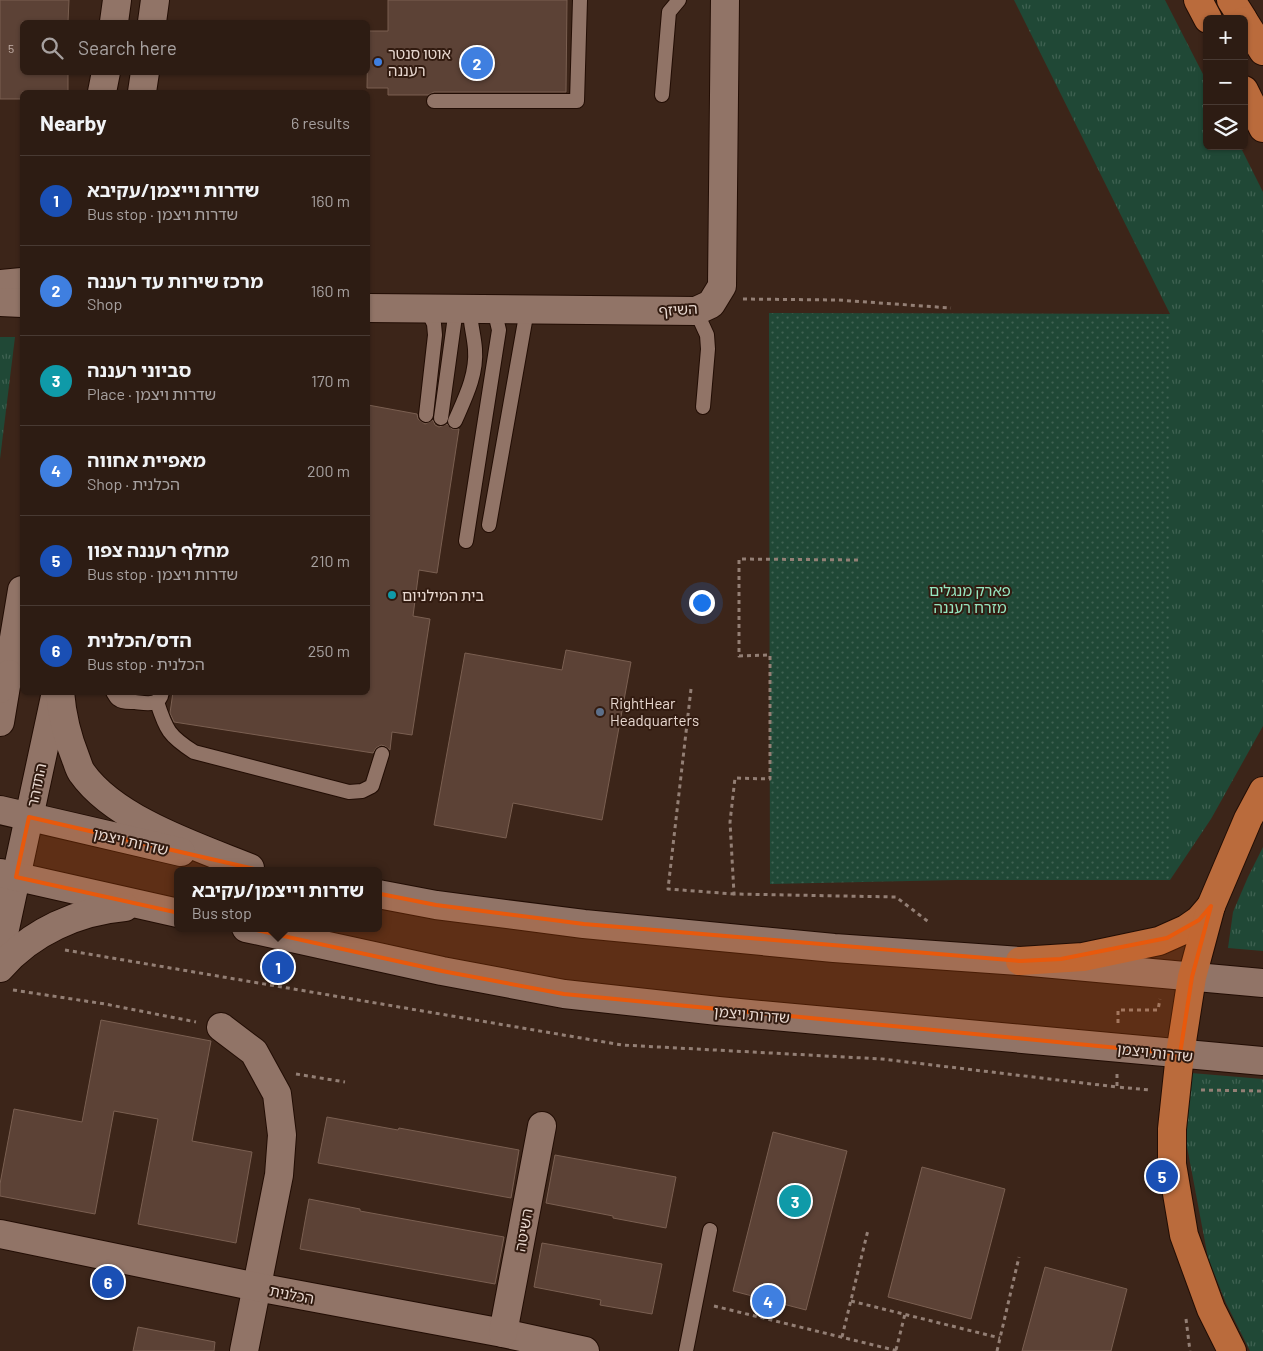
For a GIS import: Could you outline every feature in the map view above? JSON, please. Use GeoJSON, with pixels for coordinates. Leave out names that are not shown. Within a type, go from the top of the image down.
{"type":"FeatureCollection","features":[{"type":"Feature","properties":{"kind":"highway"},"geometry":{"type":"LineString","coordinates":[[1198,0],[1206,15]]}},
{"type":"Feature","properties":{"kind":"highway"},"geometry":{"type":"LineString","coordinates":[[1231,0],[1241,15]]}},
{"type":"Feature","properties":{"kind":"highway"},"geometry":{"type":"LineString","coordinates":[[1248,27],[1263,51]]}},
{"type":"Feature","properties":{"kind":"highway"},"geometry":{"type":"LineString","coordinates":[[1248,98],[1263,128]]}},
{"type":"Feature","properties":{"kind":"highway"},"geometry":{"type":"LineString","coordinates":[[1232,1351],[1211,1309],[1184,1235],[1172,1164],[1172,1129],[1180,1054],[1192,977],[1211,906],[1248,819],[1263,791]]}},
{"type":"Feature","properties":{"kind":"highway"},"geometry":{"type":"LineString","coordinates":[[1020,961],[1083,957],[1159,941],[1186,929],[1199,920],[1211,906]]}},
{"type":"Feature","properties":{"kind":"main road"},"geometry":{"type":"LineString","coordinates":[[114,20],[117,0]]}},
{"type":"Feature","properties":{"kind":"main road"},"geometry":{"type":"LineString","coordinates":[[152,20],[155,0]]}},
{"type":"Feature","properties":{"kind":"main road","name":"השיזף"},"geometry":{"type":"LineString","coordinates":[[370,308],[696,311],[711,304],[722,286],[725,0]]}},
{"type":"Feature","properties":{"kind":"main road"},"geometry":{"type":"LineString","coordinates":[[102,90],[105,75]]}},
{"type":"Feature","properties":{"kind":"main road"},"geometry":{"type":"LineString","coordinates":[[142,90],[144,75]]}},
{"type":"Feature","properties":{"kind":"main road"},"geometry":{"type":"LineString","coordinates":[[0,284],[20,282]]}},
{"type":"Feature","properties":{"kind":"main road"},"geometry":{"type":"LineString","coordinates":[[0,302],[20,303]]}},
{"type":"Feature","properties":{"kind":"main road"},"geometry":{"type":"LineString","coordinates":[[0,722],[4,682],[20,600]]}},
{"type":"Feature","properties":{"kind":"main road","name":"התדהר"},"geometry":{"type":"LineString","coordinates":[[0,952],[8,875],[29,817],[57,695]]}},
{"type":"Feature","properties":{"kind":"main road"},"geometry":{"type":"LineString","coordinates":[[58,695],[69,742],[81,772],[105,798],[133,817],[187,842],[249,867]]}},
{"type":"Feature","properties":{"kind":"main road","name":"שדרות ויצמן"},"geometry":{"type":"LineString","coordinates":[[0,810],[243,867]]}},
{"type":"Feature","properties":{"kind":"main road"},"geometry":{"type":"LineString","coordinates":[[8,875],[174,913]]}},
{"type":"Feature","properties":{"kind":"main road"},"geometry":{"type":"LineString","coordinates":[[382,895],[436,905],[584,924],[834,948],[1020,961],[1263,984]]}},
{"type":"Feature","properties":{"kind":"main road"},"geometry":{"type":"LineString","coordinates":[[5,979],[9,958],[29,940],[52,927],[83,915],[111,908],[142,906]]}},
{"type":"Feature","properties":{"kind":"main road","name":"שדרות ויצמן"},"geometry":{"type":"LineString","coordinates":[[264,932],[442,971],[564,994],[718,1011],[1263,1061]]}},
{"type":"Feature","properties":{"kind":"main road"},"geometry":{"type":"LineString","coordinates":[[221,1027],[254,1052],[277,1094],[282,1135],[279,1175],[244,1351]]}},
{"type":"Feature","properties":{"kind":"main road","name":"השיטה"},"geometry":{"type":"LineString","coordinates":[[503,1334],[542,1126]]}},
{"type":"Feature","properties":{"kind":"main road","name":"הכלנית"},"geometry":{"type":"LineString","coordinates":[[0,1234],[257,1288],[585,1351]]}},
{"type":"Feature","properties":{"kind":"lane"},"geometry":{"type":"LineString","coordinates":[[434,101],[577,101],[580,0]]}},
{"type":"Feature","properties":{"kind":"lane"},"geometry":{"type":"LineString","coordinates":[[662,95],[668,12],[679,0]]}},
{"type":"Feature","properties":{"kind":"lane"},"geometry":{"type":"LineString","coordinates":[[426,416],[435,335],[434,324],[427,309]]}},
{"type":"Feature","properties":{"kind":"lane"},"geometry":{"type":"LineString","coordinates":[[474,309],[448,419],[470,386],[474,368],[475,349],[470,323],[474,309]]}},
{"type":"Feature","properties":{"kind":"lane"},"geometry":{"type":"LineString","coordinates":[[466,541],[499,330],[474,309]]}},
{"type":"Feature","properties":{"kind":"lane"},"geometry":{"type":"LineString","coordinates":[[490,524],[527,310]]}},
{"type":"Feature","properties":{"kind":"lane"},"geometry":{"type":"LineString","coordinates":[[696,311],[707,335],[708,349],[703,407]]}},
{"type":"Feature","properties":{"kind":"lane"},"geometry":{"type":"LineString","coordinates":[[116,695],[118,699],[125,702],[148,704],[160,697],[165,727],[176,740],[194,752],[349,792],[362,791],[372,786],[382,754]]}},
{"type":"Feature","properties":{"kind":"lane"},"geometry":{"type":"LineString","coordinates":[[686,1351],[710,1230]]}},
{"type":"Feature","properties":{"kind":"path"},"geometry":{"type":"LineString","coordinates":[[742,299],[838,300],[951,308]]}},
{"type":"Feature","properties":{"kind":"path"},"geometry":{"type":"LineString","coordinates":[[734,894],[730,822],[735,778],[770,779],[770,655],[739,656],[739,559],[858,560]]}},
{"type":"Feature","properties":{"kind":"path"},"geometry":{"type":"LineString","coordinates":[[691,689],[668,889],[734,894],[896,897],[930,923]]}},
{"type":"Feature","properties":{"kind":"path"},"geometry":{"type":"LineString","coordinates":[[40,934],[63,950],[622,1045],[882,1060],[1117,1087]]}},
{"type":"Feature","properties":{"kind":"path"},"geometry":{"type":"LineString","coordinates":[[5,979],[105,1004],[221,1027]]}},
{"type":"Feature","properties":{"kind":"path"},"geometry":{"type":"LineString","coordinates":[[263,1068],[345,1082]]}},
{"type":"Feature","properties":{"kind":"path"},"geometry":{"type":"LineString","coordinates":[[842,1337],[868,1230]]}},
{"type":"Feature","properties":{"kind":"path"},"geometry":{"type":"LineString","coordinates":[[997,1351],[1019,1257]]}},
{"type":"Feature","properties":{"kind":"path"},"geometry":{"type":"LineString","coordinates":[[851,1301],[1000,1338]]}},
{"type":"Feature","properties":{"kind":"path"},"geometry":{"type":"LineString","coordinates":[[696,1302],[897,1351],[905,1314]]}},
{"type":"Feature","properties":{"kind":"highlighted area"},"geometry":{"type":"Polygon","coordinates":[[[29,817],[250,868],[436,905],[584,924],[1020,961],[1061,959],[1167,938],[1199,920],[1211,906],[1192,977],[1180,1054],[564,994],[442,971],[16,877],[29,817]]]}},
{"type":"Feature","properties":{"kind":"green space"},"geometry":{"type":"Polygon","coordinates":[[[1014,0],[1165,0],[1203,74],[1203,150],[1242,150],[1263,192],[1263,726],[1211,819],[1170,880],[1170,314],[1014,0]]]}},
{"type":"Feature","properties":{"kind":"green space","name":"פארק מנגלים מזרח רעננה"},"geometry":{"type":"Polygon","coordinates":[[[769,313],[1170,314],[1170,880],[956,880],[770,884],[769,313]]]}},
{"type":"Feature","properties":{"kind":"green space"},"geometry":{"type":"Polygon","coordinates":[[[0,337],[15,337],[0,459],[0,337]]]}},
{"type":"Feature","properties":{"kind":"green space"},"geometry":{"type":"Polygon","coordinates":[[[1263,847],[1263,951],[1228,948],[1233,912],[1263,847]]]}},
{"type":"Feature","properties":{"kind":"green space"},"geometry":{"type":"Polygon","coordinates":[[[1191,1073],[1263,1079],[1263,1351],[1250,1351],[1226,1303],[1208,1258],[1185,1136],[1191,1073]]]}},
{"type":"Feature","properties":{"kind":"building"},"geometry":{"type":"Polygon","coordinates":[[[0,0],[69,0],[68,20],[20,20],[20,75],[68,75],[68,90],[20,90],[20,99],[0,99],[0,0]]]}},
{"type":"Feature","properties":{"kind":"building"},"geometry":{"type":"Polygon","coordinates":[[[388,0],[567,0],[566,92],[434,92],[428,95],[388,95],[388,88],[367,88],[367,75],[370,75],[370,31],[388,31],[388,0]]]}},
{"type":"Feature","properties":{"kind":"building","name":"בית המילניום"},"geometry":{"type":"Polygon","coordinates":[[[370,405],[417,414],[418,419],[425,424],[433,420],[435,425],[439,427],[447,424],[452,429],[459,429],[437,573],[419,570],[413,616],[430,619],[412,735],[392,732],[390,750],[381,745],[373,753],[174,722],[170,713],[173,695],[370,695],[370,405]]]}},
{"type":"Feature","properties":{"kind":"building"},"geometry":{"type":"Polygon","coordinates":[[[566,650],[631,662],[602,820],[513,803],[506,838],[434,825],[465,653],[562,670],[566,650]]]}},
{"type":"Feature","properties":{"kind":"building"},"geometry":{"type":"Polygon","coordinates":[[[101,1020],[211,1041],[192,1141],[252,1152],[236,1243],[138,1224],[158,1119],[114,1111],[95,1214],[0,1196],[0,1184],[14,1109],[82,1122],[101,1020]]]}},
{"type":"Feature","properties":{"kind":"building"},"geometry":{"type":"Polygon","coordinates":[[[327,1117],[519,1150],[511,1198],[318,1163],[327,1117]]]}},
{"type":"Feature","properties":{"kind":"building"},"geometry":{"type":"Polygon","coordinates":[[[773,1132],[847,1151],[806,1310],[733,1291],[773,1132]]]}},
{"type":"Feature","properties":{"kind":"building"},"geometry":{"type":"Polygon","coordinates":[[[555,1155],[676,1177],[666,1228],[546,1203],[555,1155]]]}},
{"type":"Feature","properties":{"kind":"building"},"geometry":{"type":"Polygon","coordinates":[[[922,1167],[1005,1189],[971,1319],[888,1297],[922,1167]]]}},
{"type":"Feature","properties":{"kind":"building"},"geometry":{"type":"Polygon","coordinates":[[[309,1199],[360,1209],[360,1211],[504,1237],[495,1284],[300,1249],[309,1199]]]}},
{"type":"Feature","properties":{"kind":"building"},"geometry":{"type":"Polygon","coordinates":[[[542,1243],[662,1264],[652,1314],[600,1305],[601,1300],[534,1287],[542,1243]]]}},
{"type":"Feature","properties":{"kind":"building"},"geometry":{"type":"Polygon","coordinates":[[[1045,1267],[1127,1289],[1111,1351],[1022,1351],[1045,1267]]]}},
{"type":"Feature","properties":{"kind":"building"},"geometry":{"type":"Polygon","coordinates":[[[138,1327],[215,1342],[214,1351],[133,1351],[138,1327]]]}},
{"type":"Feature","properties":{"kind":"place","name":"אוטו סנטר רעננה"},"geometry":{"type":"Point","coordinates":[378,62]}},
{"type":"Feature","properties":{"kind":"place","name":"מרכז שירות עד רעננה"},"geometry":{"type":"Point","coordinates":[477,63]}},
{"type":"Feature","properties":{"kind":"place","name":"בית המילניום"},"geometry":{"type":"Point","coordinates":[392,595]}},
{"type":"Feature","properties":{"kind":"place","name":"RightHear Headquarters"},"geometry":{"type":"Point","coordinates":[600,712]}},
{"type":"Feature","properties":{"kind":"place","name":"שדרות וייצמן/עקיבא"},"geometry":{"type":"Point","coordinates":[278,967]}},
{"type":"Feature","properties":{"kind":"place","name":"מחלף רעננה צפון"},"geometry":{"type":"Point","coordinates":[1162,1176]}},
{"type":"Feature","properties":{"kind":"place","name":"סביוני רעננה"},"geometry":{"type":"Point","coordinates":[795,1201]}},
{"type":"Feature","properties":{"kind":"place","name":"הדס/הכלנית"},"geometry":{"type":"Point","coordinates":[108,1282]}},
{"type":"Feature","properties":{"kind":"place","name":"מאפיית אחווה"},"geometry":{"type":"Point","coordinates":[768,1301]}}]}
